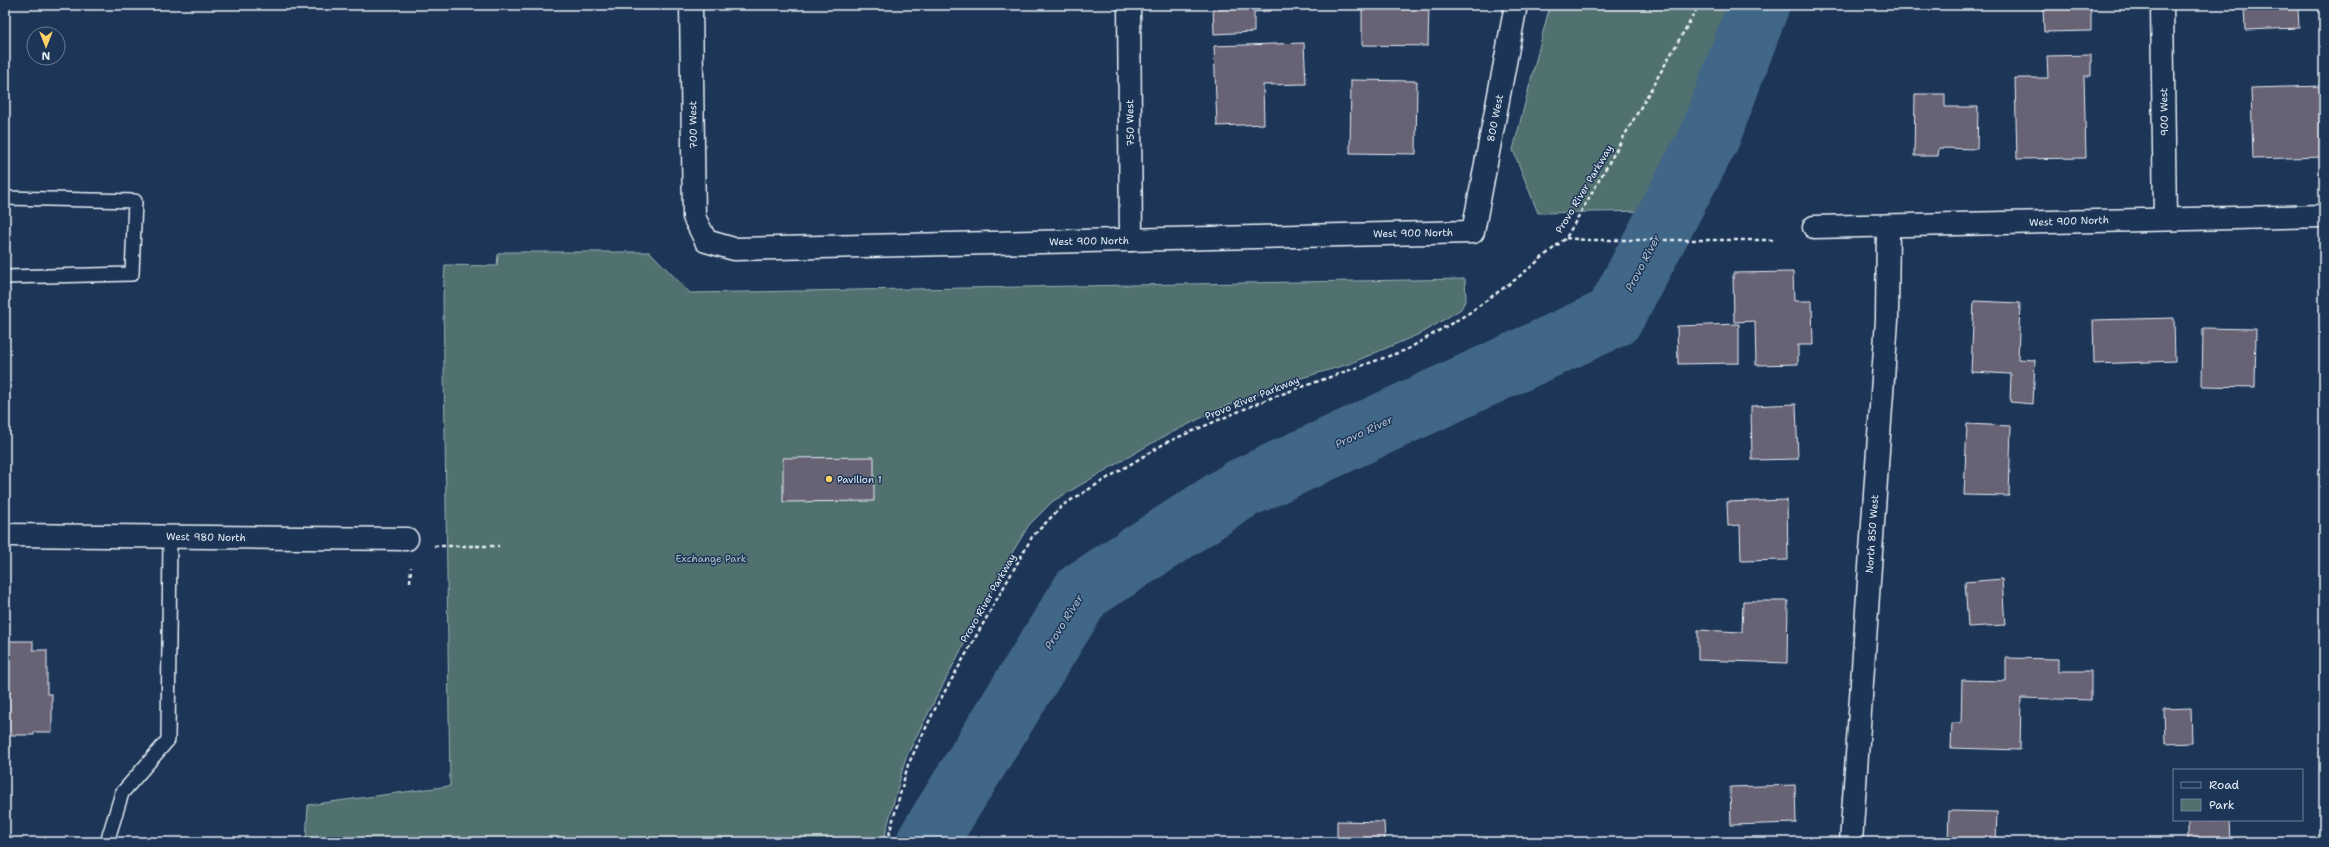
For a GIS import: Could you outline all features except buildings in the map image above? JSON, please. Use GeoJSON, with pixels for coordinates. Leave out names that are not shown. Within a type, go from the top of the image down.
{"type":"FeatureCollection","features":[{"type":"Feature","properties":{"kind":"street","name":"700 West"},"geometry":{"type":"LineString","coordinates":[[691,5],[694,217],[706,241]]}},
{"type":"Feature","properties":{"kind":"street","name":"750 West"},"geometry":{"type":"LineString","coordinates":[[1129,5],[1131,240]]}},
{"type":"Feature","properties":{"kind":"street","name":"800 West"},"geometry":{"type":"LineString","coordinates":[[1474,232],[1516,5]]}},
{"type":"Feature","properties":{"kind":"street","name":"900 West"},"geometry":{"type":"LineString","coordinates":[[2162,5],[2165,218]]}},
{"type":"Feature","properties":{"kind":"street","name":"West 900 North"},"geometry":{"type":"LineString","coordinates":[[1814,227],[2165,218],[2324,216]]}},
{"type":"Feature","properties":{"kind":"street","name":"North 850 West"},"geometry":{"type":"LineString","coordinates":[[1851,842],[1887,320],[1888,226]]}},
{"type":"Feature","properties":{"kind":"street","name":"West 900 North"},"geometry":{"type":"LineString","coordinates":[[706,241],[734,249],[1474,232]]}},
{"type":"Feature","properties":{"kind":"street","name":"West 980 North"},"geometry":{"type":"LineString","coordinates":[[5,535],[407,539]]}},
{"type":"Feature","properties":{"kind":"lane"},"geometry":{"type":"LineString","coordinates":[[5,198],[135,201],[132,274],[5,277]]}},
{"type":"Feature","properties":{"kind":"lane"},"geometry":{"type":"LineString","coordinates":[[107,842],[122,793],[168,740],[170,537]]}},
{"type":"Feature","properties":{"kind":"path","name":"Provo River Parkway"},"geometry":{"type":"LineString","coordinates":[[887,842],[908,765],[935,709],[1032,537],[1063,505],[1167,442],[1268,399],[1406,350],[1469,313],[1516,279],[1566,238],[1699,5]]}},
{"type":"Feature","properties":{"kind":"path"},"geometry":{"type":"LineString","coordinates":[[1566,238],[1586,240],[1776,240]]}},
{"type":"Feature","properties":{"kind":"path"},"geometry":{"type":"LineString","coordinates":[[445,546],[499,546]]}},
{"type":"Feature","properties":{"kind":"green space"},"geometry":{"type":"Polygon","coordinates":[[[1550,5],[1740,5],[1722,51],[1650,211],[1538,213],[1513,150],[1550,5]]]}},
{"type":"Feature","properties":{"kind":"green space","name":"Exchange Park"},"geometry":{"type":"Polygon","coordinates":[[[505,252],[650,252],[690,293],[1465,279],[1466,299],[1461,309],[1424,332],[1349,364],[1298,379],[1219,409],[1159,439],[1053,501],[1029,525],[1006,563],[918,733],[905,760],[883,842],[306,842],[308,805],[450,786],[443,296],[445,265],[497,266],[498,254],[505,252]]]}},
{"type":"Feature","properties":{"kind":"waterway","name":"Provo River"},"geometry":{"type":"LineString","coordinates":[[927,842],[1082,592],[1241,489],[1614,317],[1710,136],[1759,5]]}},
{"type":"Feature","properties":{"kind":"place","name":"Pavilion 1"},"geometry":{"type":"Point","coordinates":[829,479]}}]}
